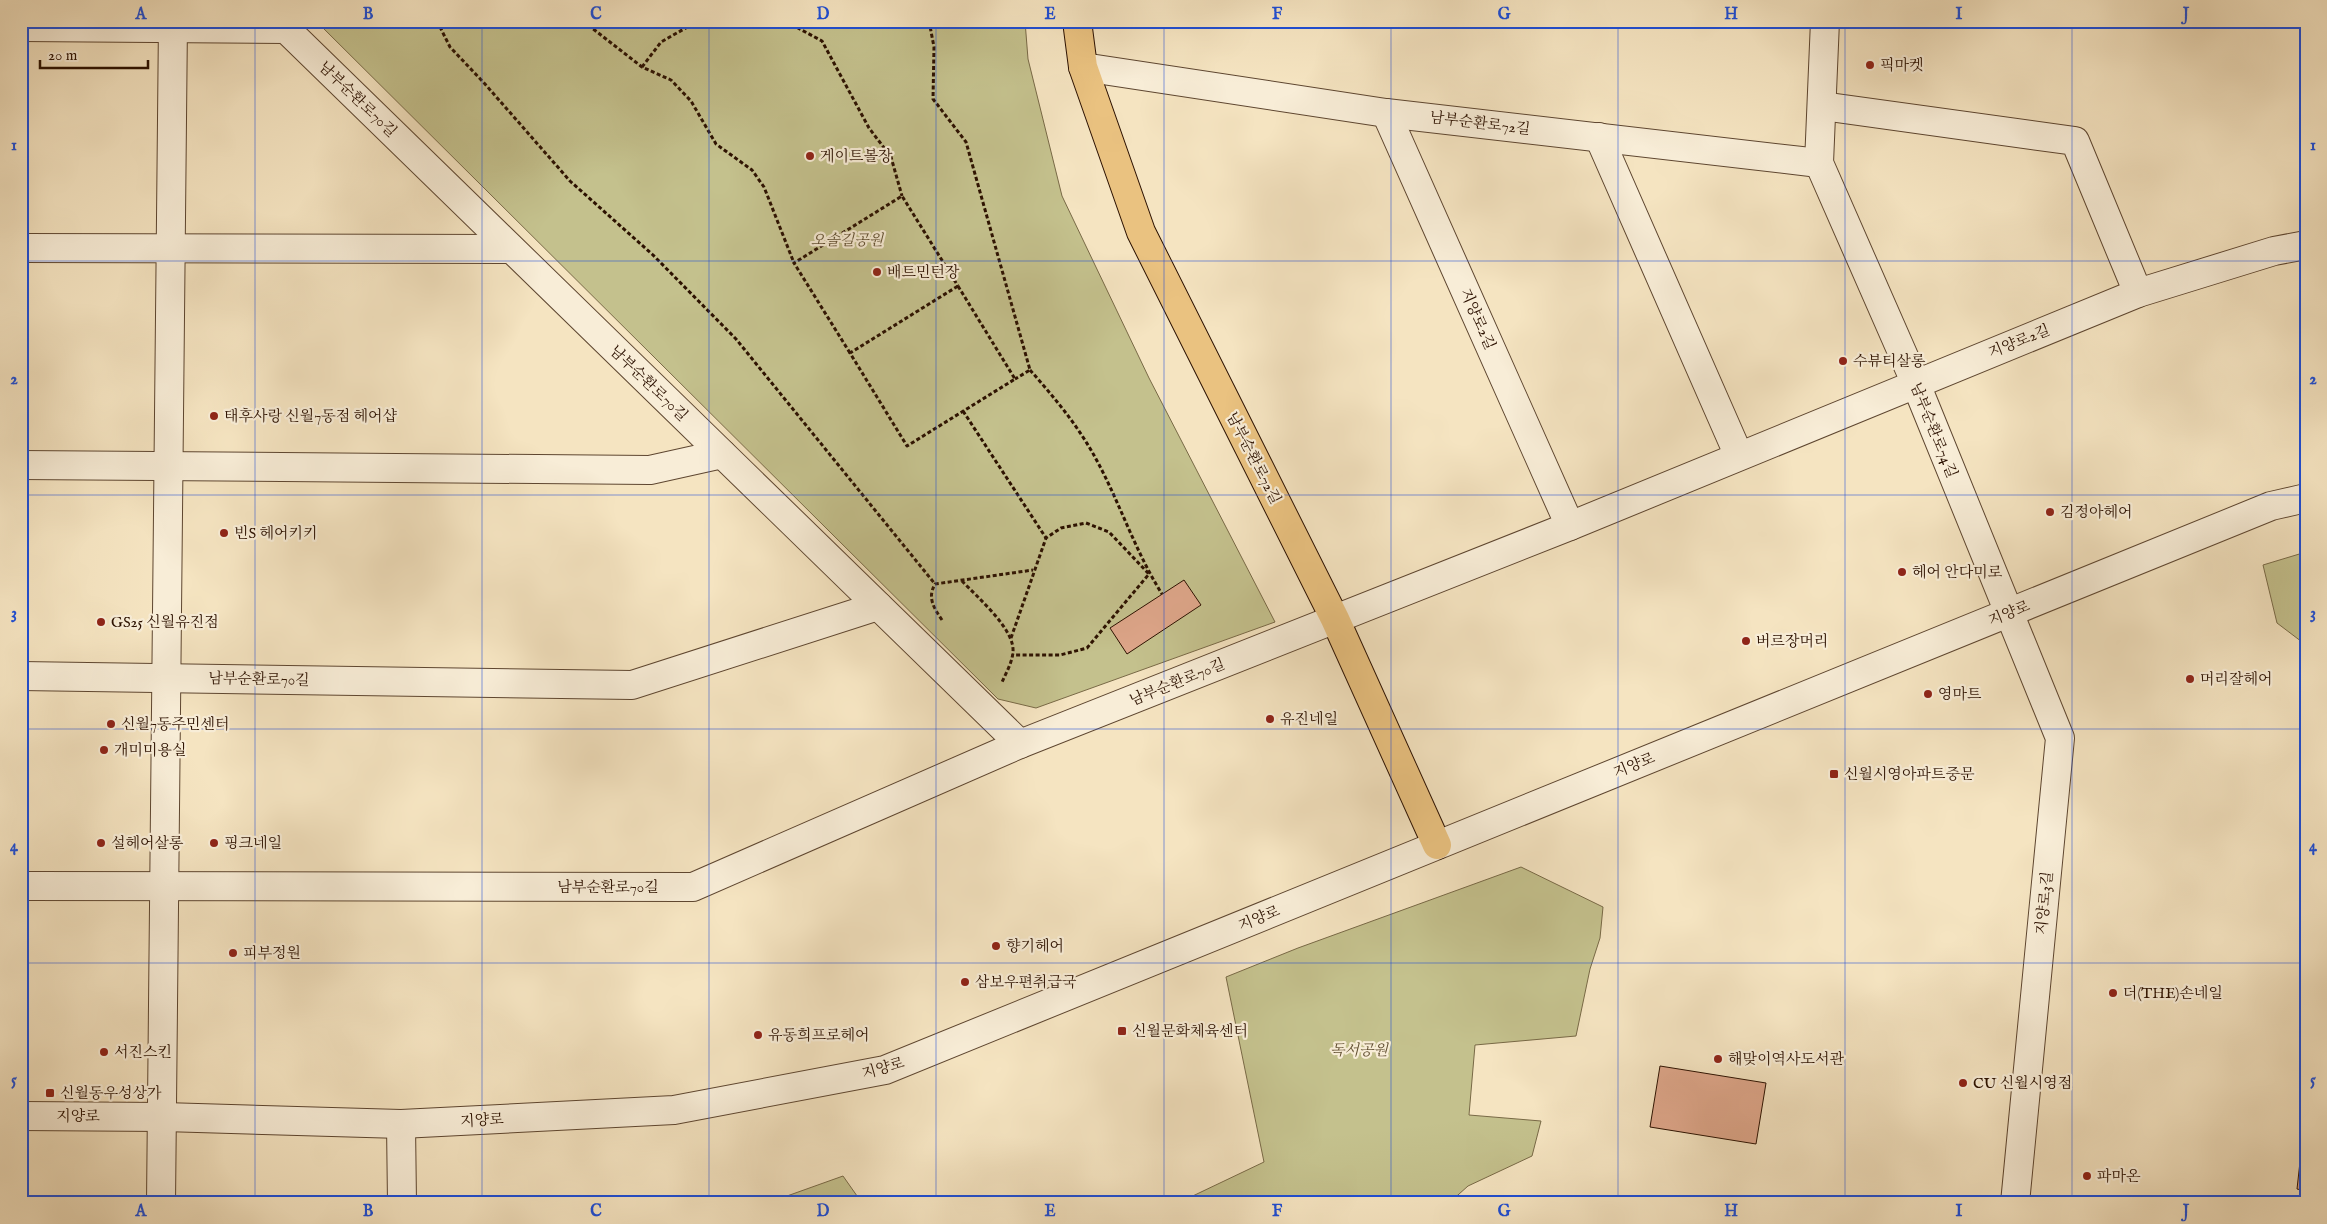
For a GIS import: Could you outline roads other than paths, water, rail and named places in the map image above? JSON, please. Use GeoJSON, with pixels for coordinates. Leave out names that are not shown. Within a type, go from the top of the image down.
{"type":"FeatureCollection","features":[{"type":"Feature","properties":{"kind":"main road","name":"남부순환로72길"},"geometry":{"type":"LineString","coordinates":[[1077,21],[1083,67],[1141,232],[1335,620],[1437,845]]}},
{"type":"Feature","properties":{"kind":"street","name":"남부순환로74길"},"geometry":{"type":"LineString","coordinates":[[1826,21],[1819,163],[1916,384],[2008,613]]}},
{"type":"Feature","properties":{"kind":"street"},"geometry":{"type":"LineString","coordinates":[[162,1203],[173,25]]}},
{"type":"Feature","properties":{"kind":"street","name":"남부순환로70길"},"geometry":{"type":"LineString","coordinates":[[21,27],[173,25],[286,29],[1020,744]]}},
{"type":"Feature","properties":{"kind":"street","name":"남부순환로72길"},"geometry":{"type":"LineString","coordinates":[[1083,67],[1386,113],[1819,163]]}},
{"type":"Feature","properties":{"kind":"street"},"geometry":{"type":"LineString","coordinates":[[1822,106],[2075,141],[2138,292]]}},
{"type":"Feature","properties":{"kind":"street","name":"지양로2길"},"geometry":{"type":"LineString","coordinates":[[1386,113],[1570,526]]}},
{"type":"Feature","properties":{"kind":"street"},"geometry":{"type":"LineString","coordinates":[[1599,137],[1739,456]]}},
{"type":"Feature","properties":{"kind":"street","name":"지양로2길"},"geometry":{"type":"LineString","coordinates":[[1335,620],[1570,526],[2138,292],[2274,251],[2306,245]]}},
{"type":"Feature","properties":{"kind":"street"},"geometry":{"type":"LineString","coordinates":[[21,248],[511,249]]}},
{"type":"Feature","properties":{"kind":"street"},"geometry":{"type":"LineString","coordinates":[[21,465],[650,470],[722,454]]}},
{"type":"Feature","properties":{"kind":"street","name":"지양로"},"geometry":{"type":"LineString","coordinates":[[21,1116],[164,1117],[402,1124],[674,1110],[885,1070],[2272,506],[2306,498]]}},
{"type":"Feature","properties":{"kind":"street","name":"남부순환로70길"},"geometry":{"type":"LineString","coordinates":[[21,676],[632,685],[878,606]]}},
{"type":"Feature","properties":{"kind":"street","name":"지양로3길"},"geometry":{"type":"LineString","coordinates":[[2008,613],[2060,738],[2015,1203]]}},
{"type":"Feature","properties":{"kind":"street","name":"남부순환로70길"},"geometry":{"type":"LineString","coordinates":[[21,886],[693,887],[1020,744],[1335,620]]}},
{"type":"Feature","properties":{"kind":"street"},"geometry":{"type":"LineString","coordinates":[[402,1124],[402,1203]]}},
{"type":"Feature","properties":{"kind":"place","name":"픽마켓"},"geometry":{"type":"Point","coordinates":[1870,65]}},
{"type":"Feature","properties":{"kind":"place","name":"게이트볼장"},"geometry":{"type":"Point","coordinates":[810,156]}},
{"type":"Feature","properties":{"kind":"place","name":"배트민턴장"},"geometry":{"type":"Point","coordinates":[877,272]}},
{"type":"Feature","properties":{"kind":"place","name":"수뷰티살롱"},"geometry":{"type":"Point","coordinates":[1843,361]}},
{"type":"Feature","properties":{"kind":"place","name":"태후사랑 신월7동점 헤어샵"},"geometry":{"type":"Point","coordinates":[214,416]}},
{"type":"Feature","properties":{"kind":"place","name":"김정아헤어"},"geometry":{"type":"Point","coordinates":[2050,512]}},
{"type":"Feature","properties":{"kind":"place","name":"빈S 헤어키키"},"geometry":{"type":"Point","coordinates":[224,533]}},
{"type":"Feature","properties":{"kind":"place","name":"헤어 안다미로"},"geometry":{"type":"Point","coordinates":[1902,572]}},
{"type":"Feature","properties":{"kind":"place","name":"GS25 신월유진점"},"geometry":{"type":"Point","coordinates":[101,622]}},
{"type":"Feature","properties":{"kind":"place","name":"버르장머리"},"geometry":{"type":"Point","coordinates":[1746,641]}},
{"type":"Feature","properties":{"kind":"place","name":"머리잘헤어"},"geometry":{"type":"Point","coordinates":[2190,679]}},
{"type":"Feature","properties":{"kind":"place","name":"영마트"},"geometry":{"type":"Point","coordinates":[1928,694]}},
{"type":"Feature","properties":{"kind":"place","name":"유진네일"},"geometry":{"type":"Point","coordinates":[1270,719]}},
{"type":"Feature","properties":{"kind":"place","name":"신월7동주민센터"},"geometry":{"type":"Point","coordinates":[111,724]}},
{"type":"Feature","properties":{"kind":"place","name":"개미미용실"},"geometry":{"type":"Point","coordinates":[104,750]}},
{"type":"Feature","properties":{"kind":"place","name":"신월시영아파트중문"},"geometry":{"type":"Point","coordinates":[1834,774]}},
{"type":"Feature","properties":{"kind":"place","name":"설헤어살롱"},"geometry":{"type":"Point","coordinates":[101,843]}},
{"type":"Feature","properties":{"kind":"place","name":"핑크네일"},"geometry":{"type":"Point","coordinates":[214,843]}},
{"type":"Feature","properties":{"kind":"place","name":"향기헤어"},"geometry":{"type":"Point","coordinates":[996,946]}},
{"type":"Feature","properties":{"kind":"place","name":"피부정원"},"geometry":{"type":"Point","coordinates":[233,953]}},
{"type":"Feature","properties":{"kind":"place","name":"삼보우편취급국"},"geometry":{"type":"Point","coordinates":[965,982]}},
{"type":"Feature","properties":{"kind":"place","name":"더(THE)손네일"},"geometry":{"type":"Point","coordinates":[2113,993]}},
{"type":"Feature","properties":{"kind":"place","name":"신월문화체육센터"},"geometry":{"type":"Point","coordinates":[1122,1031]}},
{"type":"Feature","properties":{"kind":"place","name":"유동희프로헤어"},"geometry":{"type":"Point","coordinates":[758,1035]}},
{"type":"Feature","properties":{"kind":"place","name":"서진스킨"},"geometry":{"type":"Point","coordinates":[104,1052]}},
{"type":"Feature","properties":{"kind":"place","name":"해맞이역사도서관"},"geometry":{"type":"Point","coordinates":[1718,1059]}},
{"type":"Feature","properties":{"kind":"place","name":"CU 신월시영점"},"geometry":{"type":"Point","coordinates":[1963,1083]}},
{"type":"Feature","properties":{"kind":"place","name":"신월동우성상가"},"geometry":{"type":"Point","coordinates":[50,1093]}},
{"type":"Feature","properties":{"kind":"place","name":"파마온"},"geometry":{"type":"Point","coordinates":[2087,1176]}},
{"type":"Feature","properties":{"kind":"park label","name":"오솔길공원"},"geometry":{"type":"Point","coordinates":[847,240]}},
{"type":"Feature","properties":{"kind":"park label","name":"독서공원"},"geometry":{"type":"Point","coordinates":[1359,1050]}}]}
